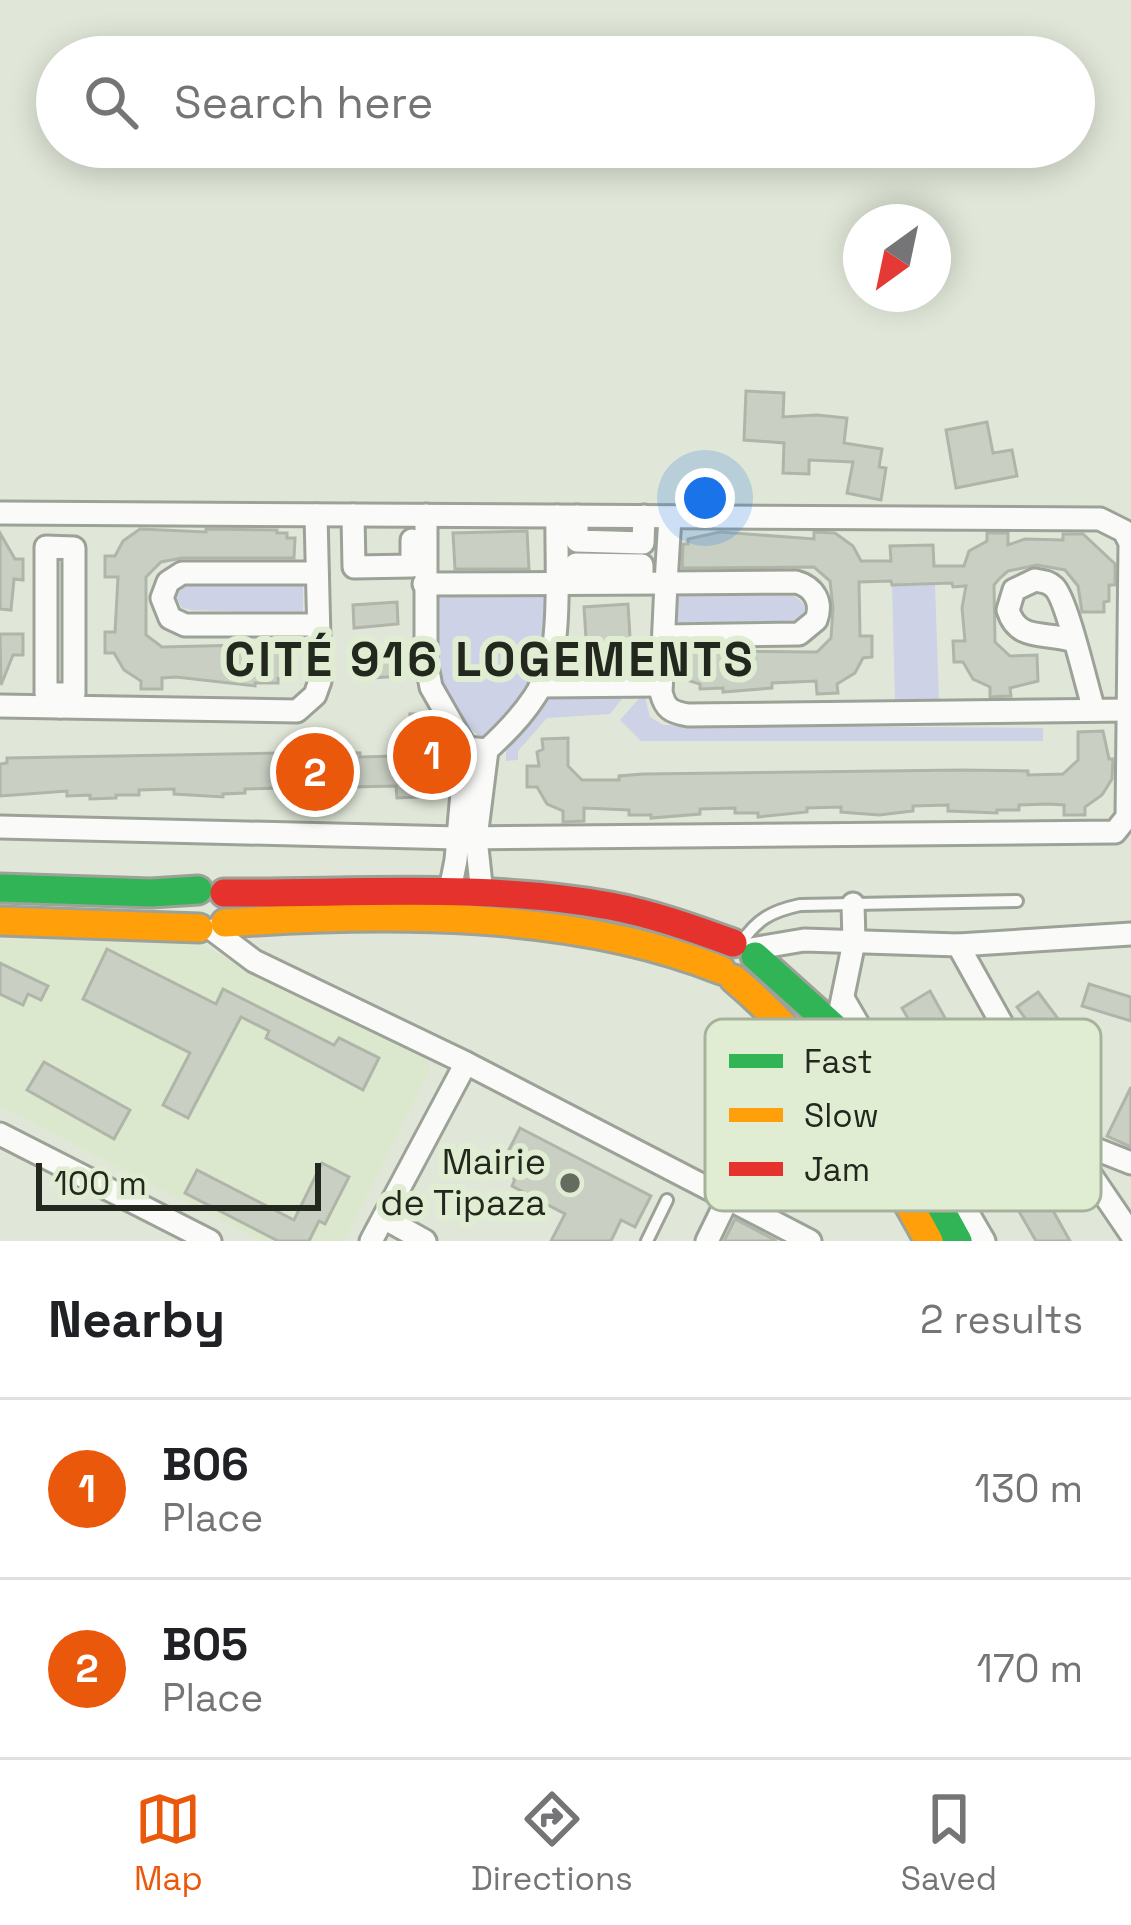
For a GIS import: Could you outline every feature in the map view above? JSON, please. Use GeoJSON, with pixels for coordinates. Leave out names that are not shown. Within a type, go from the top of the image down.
{"type":"FeatureCollection","features":[{"type":"Feature","properties":{"kind":"main road"},"geometry":{"type":"LineString","coordinates":[[0,888],[482,894],[619,907],[684,923],[745,948],[841,1019]]}},
{"type":"Feature","properties":{"kind":"main road"},"geometry":{"type":"LineString","coordinates":[[211,891],[188,906],[190,919],[212,927]]}},
{"type":"Feature","properties":{"kind":"main road"},"geometry":{"type":"LineString","coordinates":[[211,891],[230,910],[212,927]]}},
{"type":"Feature","properties":{"kind":"main road"},"geometry":{"type":"LineString","coordinates":[[0,920],[212,927],[267,920],[576,928],[647,941],[728,975],[782,1019]]}},
{"type":"Feature","properties":{"kind":"main road"},"geometry":{"type":"LineString","coordinates":[[728,975],[750,975],[745,948]]}},
{"type":"Feature","properties":{"kind":"main road"},"geometry":{"type":"LineString","coordinates":[[912,1211],[928,1241]]}},
{"type":"Feature","properties":{"kind":"main road"},"geometry":{"type":"LineString","coordinates":[[941,1211],[958,1241]]}},
{"type":"Feature","properties":{"kind":"street"},"geometry":{"type":"LineString","coordinates":[[0,513],[567,516]]}},
{"type":"Feature","properties":{"kind":"street"},"geometry":{"type":"LineString","coordinates":[[0,706],[60,701],[297,711],[315,694],[320,676],[316,515]]}},
{"type":"Feature","properties":{"kind":"street"},"geometry":{"type":"LineString","coordinates":[[353,515],[354,566],[412,566],[419,515]]}},
{"type":"Feature","properties":{"kind":"street"},"geometry":{"type":"LineString","coordinates":[[419,515],[429,680],[477,749],[467,838],[449,895]]}},
{"type":"Feature","properties":{"kind":"street"},"geometry":{"type":"LineString","coordinates":[[0,826],[467,838],[1114,832],[1127,817],[1130,543],[1124,531],[1106,520],[644,516],[643,543],[577,541],[567,516]]}},
{"type":"Feature","properties":{"kind":"street"},"geometry":{"type":"LineString","coordinates":[[477,749],[509,730],[541,686],[553,656],[565,582],[567,516]]}},
{"type":"Feature","properties":{"kind":"street"},"geometry":{"type":"LineString","coordinates":[[670,517],[661,685],[664,705],[673,712],[1129,710]]}},
{"type":"Feature","properties":{"kind":"street"},"geometry":{"type":"LineString","coordinates":[[46,547],[74,548],[74,694],[60,701],[46,694],[46,547]]}},
{"type":"Feature","properties":{"kind":"street"},"geometry":{"type":"LineString","coordinates":[[318,625],[185,625],[170,618],[162,603],[164,587],[182,573],[317,567],[328,561],[331,676],[320,676]]}},
{"type":"Feature","properties":{"kind":"street"},"geometry":{"type":"LineString","coordinates":[[565,582],[576,564],[642,566],[642,582],[796,582],[814,593],[819,609],[813,625],[799,634],[664,636]]}},
{"type":"Feature","properties":{"kind":"street"},"geometry":{"type":"LineString","coordinates":[[424,584],[565,582]]}},
{"type":"Feature","properties":{"kind":"street"},"geometry":{"type":"LineString","coordinates":[[1074,640],[1094,710]]}},
{"type":"Feature","properties":{"kind":"street"},"geometry":{"type":"LineString","coordinates":[[541,686],[661,685]]}},
{"type":"Feature","properties":{"kind":"street"},"geometry":{"type":"LineString","coordinates":[[467,838],[482,894]]}},
{"type":"Feature","properties":{"kind":"street"},"geometry":{"type":"LineString","coordinates":[[842,1019],[839,1014],[854,942],[853,904]]}},
{"type":"Feature","properties":{"kind":"street"},"geometry":{"type":"LineString","coordinates":[[212,927],[254,961],[705,1186]]}},
{"type":"Feature","properties":{"kind":"street"},"geometry":{"type":"LineString","coordinates":[[745,948],[790,941],[958,945],[1131,934]]}},
{"type":"Feature","properties":{"kind":"street"},"geometry":{"type":"LineString","coordinates":[[958,945],[999,1019]]}},
{"type":"Feature","properties":{"kind":"street"},"geometry":{"type":"LineString","coordinates":[[371,1241],[466,1063]]}},
{"type":"Feature","properties":{"kind":"street"},"geometry":{"type":"LineString","coordinates":[[0,1134],[210,1241]]}},
{"type":"Feature","properties":{"kind":"street"},"geometry":{"type":"LineString","coordinates":[[1101,1151],[1131,1163]]}},
{"type":"Feature","properties":{"kind":"street"},"geometry":{"type":"LineString","coordinates":[[1101,1189],[1131,1234]]}},
{"type":"Feature","properties":{"kind":"street"},"geometry":{"type":"LineString","coordinates":[[707,1241],[722,1211]]}},
{"type":"Feature","properties":{"kind":"street"},"geometry":{"type":"LineString","coordinates":[[753,1211],[811,1241]]}},
{"type":"Feature","properties":{"kind":"street"},"geometry":{"type":"LineString","coordinates":[[965,1211],[984,1241]]}},
{"type":"Feature","properties":{"kind":"street"},"geometry":{"type":"LineString","coordinates":[[384,1218],[425,1241]]}},
{"type":"Feature","properties":{"kind":"lane"},"geometry":{"type":"LineString","coordinates":[[745,948],[754,923],[783,909],[1017,901]]}},
{"type":"Feature","properties":{"kind":"lane"},"geometry":{"type":"LineString","coordinates":[[646,1241],[667,1200]]}},
{"type":"Feature","properties":{"kind":"shaded area"},"geometry":{"type":"Polygon","coordinates":[[[189,583],[303,586],[303,614],[182,608],[176,597],[178,589],[189,583]]]}},
{"type":"Feature","properties":{"kind":"shaded area"},"geometry":{"type":"Polygon","coordinates":[[[935,585],[939,700],[895,702],[892,586],[935,585]]]}},
{"type":"Feature","properties":{"kind":"shaded area"},"geometry":{"type":"Polygon","coordinates":[[[545,593],[543,654],[533,682],[493,739],[479,736],[452,704],[439,672],[438,595],[545,593]]]}},
{"type":"Feature","properties":{"kind":"shaded area"},"geometry":{"type":"Polygon","coordinates":[[[677,595],[794,596],[804,604],[804,612],[792,622],[678,622],[677,595]]]}},
{"type":"Feature","properties":{"kind":"shaded area"},"geometry":{"type":"Polygon","coordinates":[[[644,693],[650,717],[663,725],[1043,728],[1043,741],[641,741],[620,720],[644,693]]]}},
{"type":"Feature","properties":{"kind":"shaded area"},"geometry":{"type":"Polygon","coordinates":[[[626,694],[610,714],[547,718],[518,751],[518,760],[506,761],[506,751],[543,697],[626,694]]]}},
{"type":"Feature","properties":{"kind":"shaded area"},"geometry":{"type":"Polygon","coordinates":[[[0,939],[201,945],[421,1052],[431,1067],[344,1241],[261,1241],[0,1106],[0,939]]]}},
{"type":"Feature","properties":{"kind":"building"},"geometry":{"type":"Polygon","coordinates":[[[746,391],[784,393],[783,417],[847,418],[844,443],[882,449],[879,467],[886,468],[881,500],[847,493],[853,462],[809,460],[809,474],[783,473],[784,443],[744,440],[746,391]]]}},
{"type":"Feature","properties":{"kind":"building"},"geometry":{"type":"Polygon","coordinates":[[[987,422],[993,453],[1012,450],[1017,476],[956,488],[946,430],[987,422]]]}},
{"type":"Feature","properties":{"kind":"building"},"geometry":{"type":"Polygon","coordinates":[[[140,529],[277,530],[295,538],[294,558],[161,562],[146,577],[146,635],[162,647],[287,644],[295,648],[295,673],[278,678],[278,683],[255,686],[176,677],[162,678],[162,689],[141,689],[141,681],[124,670],[114,653],[105,653],[105,632],[115,632],[118,577],[105,577],[105,556],[115,556],[123,541],[140,529]]]}},
{"type":"Feature","properties":{"kind":"building"},"geometry":{"type":"Polygon","coordinates":[[[527,531],[529,569],[455,569],[453,533],[527,531]]]}},
{"type":"Feature","properties":{"kind":"building"},"geometry":{"type":"Polygon","coordinates":[[[720,532],[814,539],[814,532],[835,533],[853,546],[861,561],[891,561],[890,546],[933,545],[934,566],[964,566],[969,551],[987,541],[987,533],[1008,533],[1008,545],[1083,534],[1115,564],[1115,585],[1109,585],[1104,612],[1082,612],[1078,586],[1065,570],[1037,565],[1008,571],[1000,578],[994,585],[995,642],[1010,656],[1037,655],[1038,681],[1010,688],[1011,696],[990,697],[990,687],[973,679],[963,662],[954,662],[953,641],[965,641],[966,586],[953,587],[952,583],[859,582],[860,636],[872,636],[872,657],[863,658],[855,673],[837,684],[838,693],[817,694],[816,681],[723,692],[723,688],[700,689],[700,684],[683,679],[683,654],[690,651],[817,652],[831,638],[833,608],[830,581],[814,567],[682,568],[683,544],[720,532]]]}},
{"type":"Feature","properties":{"kind":"building"},"geometry":{"type":"Polygon","coordinates":[[[0,533],[15,559],[23,559],[23,580],[14,579],[11,610],[0,609],[0,533]]]}},
{"type":"Feature","properties":{"kind":"building"},"geometry":{"type":"Polygon","coordinates":[[[397,602],[398,624],[354,628],[353,605],[397,602]]]}},
{"type":"Feature","properties":{"kind":"building"},"geometry":{"type":"Polygon","coordinates":[[[628,604],[632,670],[588,671],[584,607],[628,604]]]}},
{"type":"Feature","properties":{"kind":"building"},"geometry":{"type":"Polygon","coordinates":[[[0,634],[23,634],[23,655],[13,655],[1,685],[0,634]]]}},
{"type":"Feature","properties":{"kind":"building"},"geometry":{"type":"Polygon","coordinates":[[[400,649],[401,676],[358,679],[356,656],[400,649]]]}},
{"type":"Feature","properties":{"kind":"building"},"geometry":{"type":"Polygon","coordinates":[[[410,714],[429,714],[440,741],[451,751],[450,762],[442,762],[432,780],[417,787],[418,797],[397,798],[396,786],[351,787],[352,792],[329,796],[280,793],[280,788],[245,789],[245,793],[223,797],[174,794],[174,789],[139,790],[139,795],[116,798],[67,796],[67,791],[0,796],[0,764],[7,763],[7,758],[336,752],[397,756],[411,742],[410,714]]]}},
{"type":"Feature","properties":{"kind":"building"},"geometry":{"type":"Polygon","coordinates":[[[1103,731],[1109,759],[1113,759],[1112,779],[1102,795],[1085,807],[1085,815],[1064,815],[1064,805],[1049,804],[1019,805],[1019,810],[997,813],[948,811],[948,805],[913,806],[913,811],[879,815],[841,812],[841,807],[807,808],[807,812],[758,817],[758,813],[735,813],[735,808],[700,809],[700,814],[651,818],[629,815],[629,810],[584,808],[584,821],[563,822],[563,811],[547,804],[537,787],[527,787],[527,766],[539,766],[542,739],[568,738],[568,766],[582,780],[619,780],[619,776],[643,774],[962,770],[1028,771],[1028,775],[1063,774],[1078,760],[1078,732],[1103,731]]]}},
{"type":"Feature","properties":{"kind":"building"},"geometry":{"type":"Polygon","coordinates":[[[107,949],[216,1004],[223,989],[334,1045],[339,1038],[379,1058],[363,1090],[266,1038],[269,1031],[241,1017],[188,1118],[163,1105],[190,1053],[83,999],[107,949]]]}},
{"type":"Feature","properties":{"kind":"building"},"geometry":{"type":"Polygon","coordinates":[[[0,963],[48,986],[41,1000],[28,994],[23,1005],[0,994],[0,963]]]}},
{"type":"Feature","properties":{"kind":"building"},"geometry":{"type":"Polygon","coordinates":[[[1089,984],[1131,997],[1131,1021],[1082,1006],[1089,984]]]}},
{"type":"Feature","properties":{"kind":"building"},"geometry":{"type":"Polygon","coordinates":[[[930,991],[946,1019],[908,1019],[902,1008],[930,991]]]}},
{"type":"Feature","properties":{"kind":"building"},"geometry":{"type":"Polygon","coordinates":[[[1038,992],[1058,1019],[1026,1019],[1017,1007],[1038,992]]]}},
{"type":"Feature","properties":{"kind":"building"},"geometry":{"type":"Polygon","coordinates":[[[44,1062],[130,1110],[114,1139],[27,1090],[44,1062]]]}},
{"type":"Feature","properties":{"kind":"building"},"geometry":{"type":"Polygon","coordinates":[[[1131,1087],[1131,1147],[1107,1136],[1131,1087]]]}},
{"type":"Feature","properties":{"kind":"building","name":"Mairie de Tipaza"},"geometry":{"type":"Polygon","coordinates":[[[520,1128],[651,1196],[635,1227],[621,1220],[611,1241],[551,1241],[565,1214],[512,1186],[515,1179],[498,1171],[520,1128]]]}},
{"type":"Feature","properties":{"kind":"building"},"geometry":{"type":"Polygon","coordinates":[[[322,1163],[349,1177],[325,1224],[319,1221],[309,1241],[278,1241],[185,1193],[197,1170],[294,1220],[322,1163]]]}},
{"type":"Feature","properties":{"kind":"building"},"geometry":{"type":"Polygon","coordinates":[[[1019,1211],[1053,1211],[1070,1241],[1036,1241],[1019,1211]]]}},
{"type":"Feature","properties":{"kind":"building"},"geometry":{"type":"Polygon","coordinates":[[[735,1219],[777,1241],[724,1241],[735,1219]]]}},
{"type":"Feature","properties":{"kind":"traffic: fast"},"geometry":{"type":"LineString","coordinates":[[0,888],[198,890]]}},
{"type":"Feature","properties":{"kind":"traffic: fast"},"geometry":{"type":"LineString","coordinates":[[755,956],[825,1019]]}},
{"type":"Feature","properties":{"kind":"traffic: fast"},"geometry":{"type":"LineString","coordinates":[[941,1211],[958,1241]]}},
{"type":"Feature","properties":{"kind":"traffic: slow"},"geometry":{"type":"LineString","coordinates":[[225,923],[413,917],[541,926],[663,950],[721,970]]}},
{"type":"Feature","properties":{"kind":"traffic: slow"},"geometry":{"type":"LineString","coordinates":[[0,921],[199,928]]}},
{"type":"Feature","properties":{"kind":"traffic: slow"},"geometry":{"type":"LineString","coordinates":[[734,979],[777,1019]]}},
{"type":"Feature","properties":{"kind":"traffic: slow"},"geometry":{"type":"LineString","coordinates":[[912,1211],[929,1241]]}},
{"type":"Feature","properties":{"kind":"traffic: jam"},"geometry":{"type":"LineString","coordinates":[[224,893],[514,894],[610,906],[733,943]]}},
{"type":"Feature","properties":{"kind":"place","name":"B06"},"geometry":{"type":"Point","coordinates":[432,755]}},
{"type":"Feature","properties":{"kind":"place","name":"B05"},"geometry":{"type":"Point","coordinates":[315,772]}},
{"type":"Feature","properties":{"kind":"place","name":"Mairie de Tipaza"},"geometry":{"type":"Point","coordinates":[570,1183]}},
{"type":"Feature","properties":{"kind":"district","name":"CITÉ 916 LOGEMENTS"},"geometry":{"type":"Point","coordinates":[490,659]}}]}
